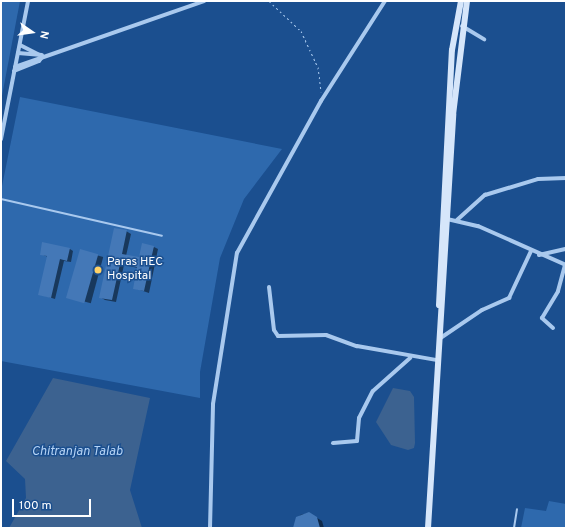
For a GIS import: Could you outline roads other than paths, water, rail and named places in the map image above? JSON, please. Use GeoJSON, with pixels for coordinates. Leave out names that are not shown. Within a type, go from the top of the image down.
{"type":"FeatureCollection","features":[{"type":"Feature","properties":{"kind":"main road"},"geometry":{"type":"LineString","coordinates":[[428,528],[451,66],[461,1]]}},
{"type":"Feature","properties":{"kind":"main road"},"geometry":{"type":"LineString","coordinates":[[439,305],[462,26],[467,1]]}},
{"type":"Feature","properties":{"kind":"street"},"geometry":{"type":"LineString","coordinates":[[1,139],[28,1]]}},
{"type":"Feature","properties":{"kind":"street"},"geometry":{"type":"LineString","coordinates":[[18,53],[42,55],[204,1]]}},
{"type":"Feature","properties":{"kind":"street"},"geometry":{"type":"LineString","coordinates":[[210,528],[213,404],[233,264],[244,234],[321,101],[385,1]]}},
{"type":"Feature","properties":{"kind":"street"},"geometry":{"type":"LineString","coordinates":[[462,26],[484,39]]}},
{"type":"Feature","properties":{"kind":"street"},"geometry":{"type":"LineString","coordinates":[[20,45],[42,55]]}},
{"type":"Feature","properties":{"kind":"street"},"geometry":{"type":"LineString","coordinates":[[15,69],[39,61],[42,55]]}},
{"type":"Feature","properties":{"kind":"street"},"geometry":{"type":"LineString","coordinates":[[457,220],[485,196],[529,181],[566,178]]}},
{"type":"Feature","properties":{"kind":"street"},"geometry":{"type":"LineString","coordinates":[[447,219],[457,220],[491,231],[539,255],[565,265],[558,290],[542,318],[553,328]]}},
{"type":"Feature","properties":{"kind":"street"},"geometry":{"type":"LineString","coordinates":[[539,255],[566,249]]}},
{"type":"Feature","properties":{"kind":"street"},"geometry":{"type":"LineString","coordinates":[[438,339],[458,329],[482,310],[508,299],[531,251]]}},
{"type":"Feature","properties":{"kind":"street"},"geometry":{"type":"LineString","coordinates":[[269,287],[274,330],[278,336],[326,335],[410,358],[436,360]]}},
{"type":"Feature","properties":{"kind":"street"},"geometry":{"type":"LineString","coordinates":[[333,443],[357,441],[359,418],[372,391],[410,358]]}},
{"type":"Feature","properties":{"kind":"lane"},"geometry":{"type":"LineString","coordinates":[[1,199],[162,236]]}},
{"type":"Feature","properties":{"kind":"lane"},"geometry":{"type":"LineString","coordinates":[[514,528],[517,509]]}},
{"type":"Feature","properties":{"kind":"water","name":"Chitranjan Talab"},"geometry":{"type":"Polygon","coordinates":[[[53,378],[150,398],[130,490],[142,528],[9,528],[26,498],[25,479],[6,461],[53,378]]]}},
{"type":"Feature","properties":{"kind":"water"},"geometry":{"type":"Polygon","coordinates":[[[393,388],[410,391],[414,397],[415,443],[414,448],[408,450],[391,445],[376,422],[393,388]]]}},
{"type":"Feature","properties":{"kind":"place","name":"Paras HEC Hospital"},"geometry":{"type":"Point","coordinates":[98,270]}}]}
